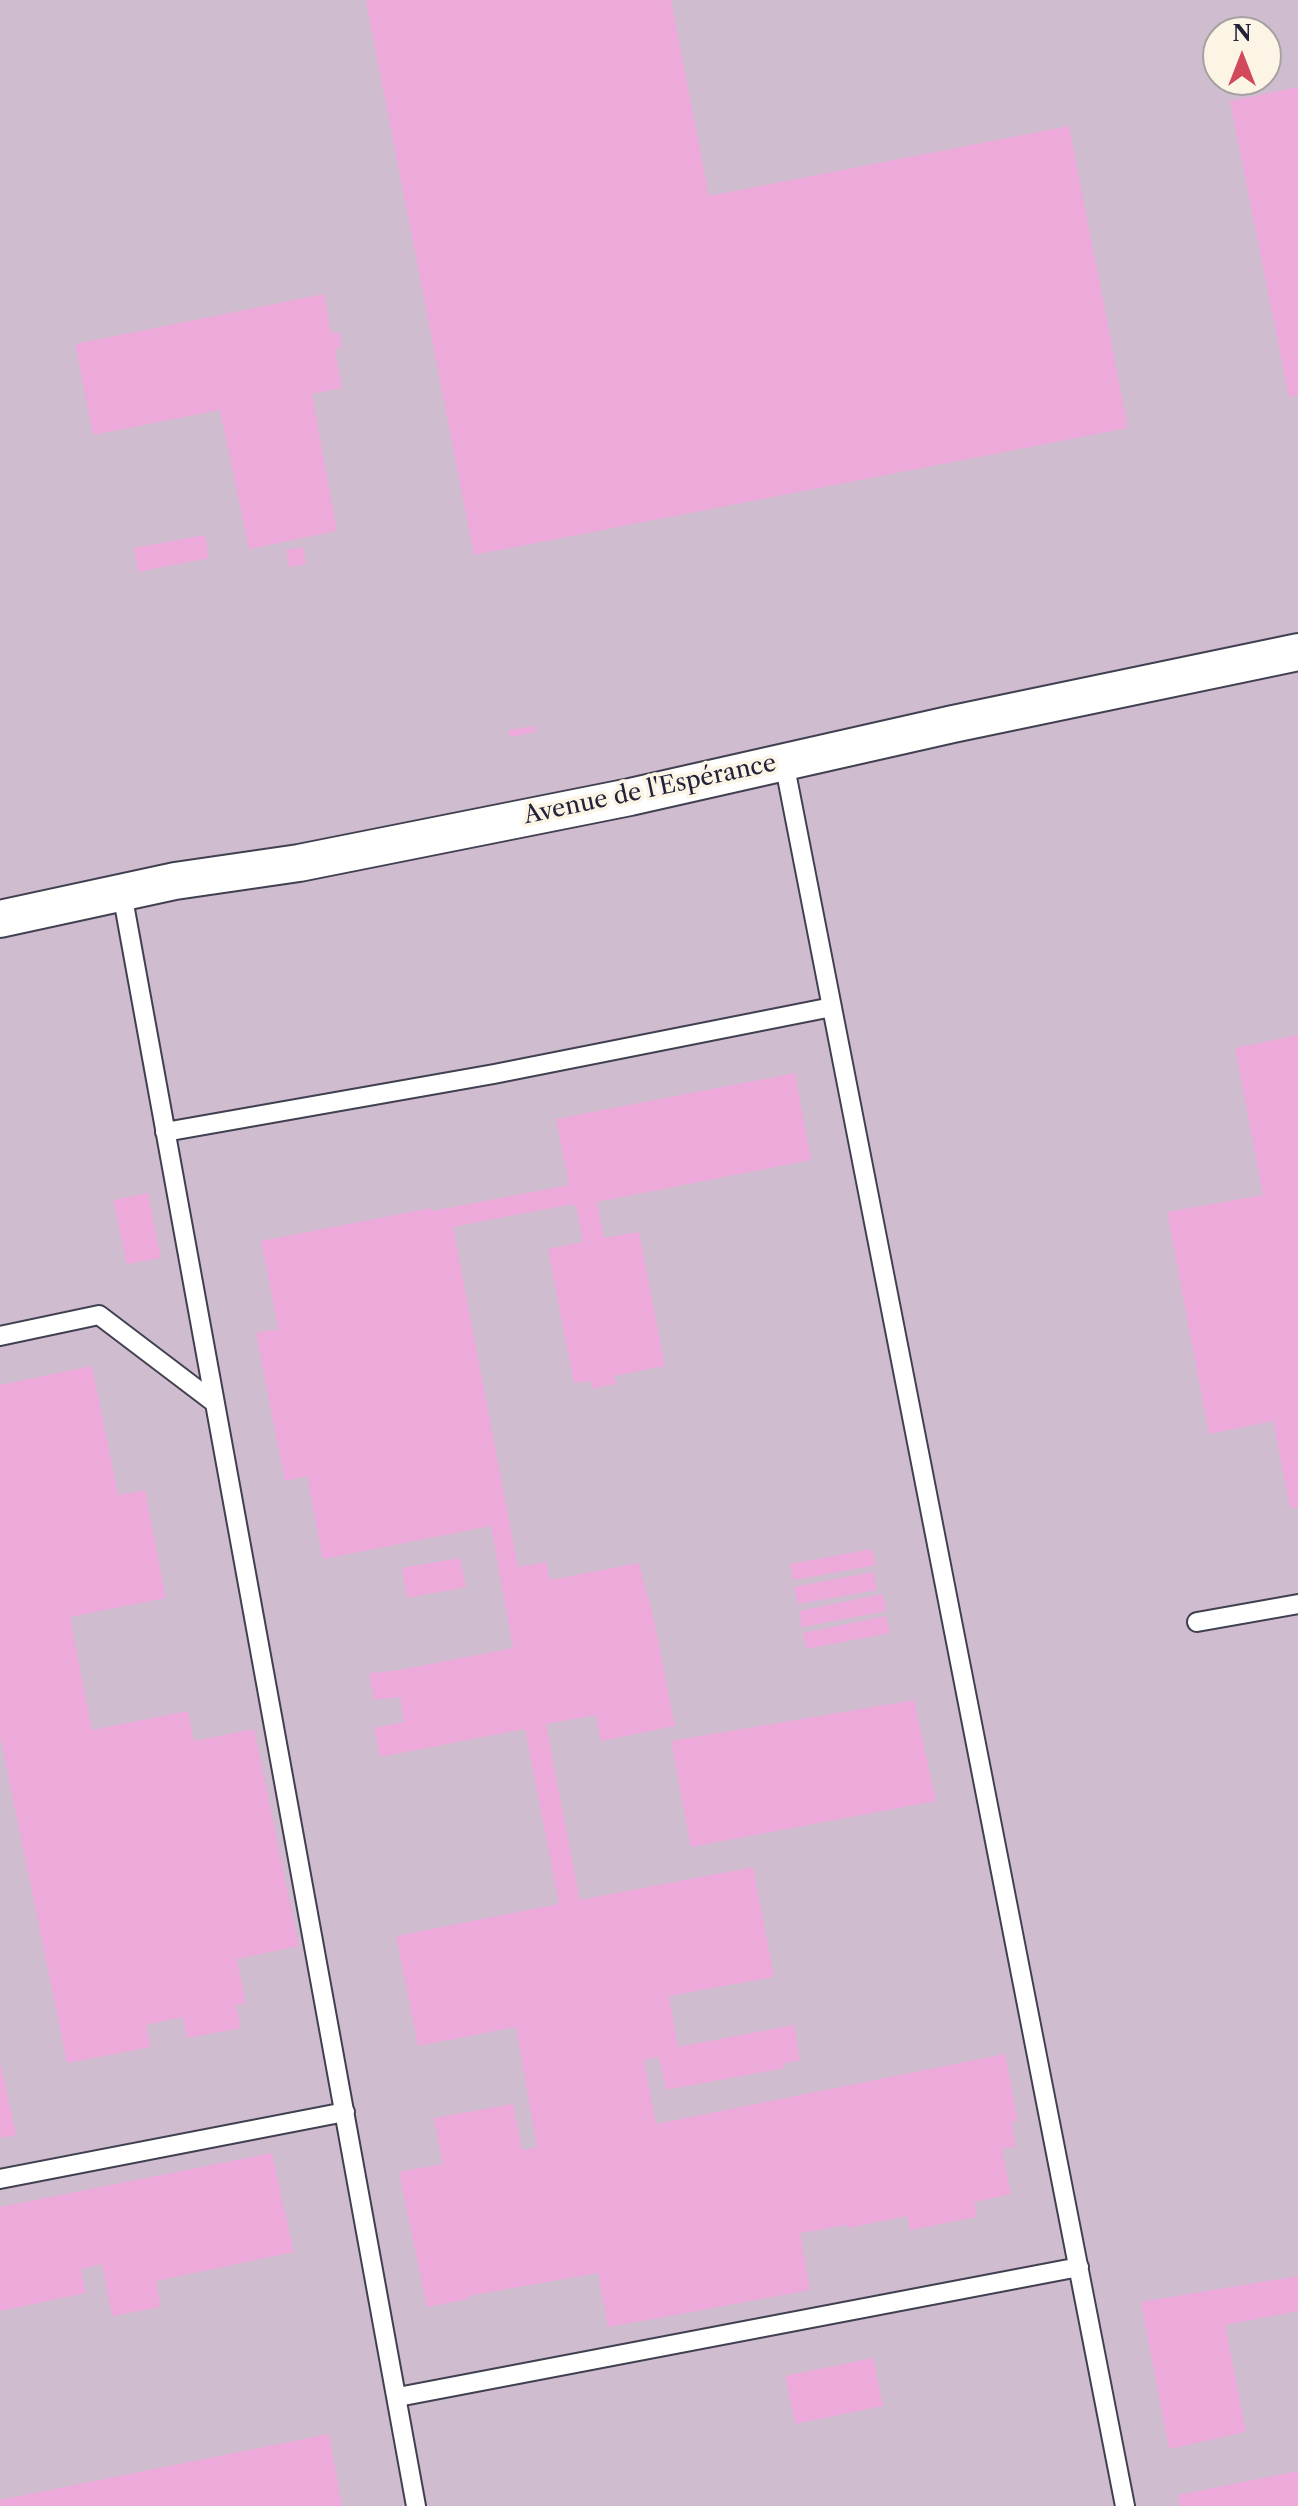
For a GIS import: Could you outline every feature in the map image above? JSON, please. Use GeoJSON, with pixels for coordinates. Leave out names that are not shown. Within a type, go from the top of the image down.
{"type":"FeatureCollection","features":[{"type":"Feature","properties":{"kind":"street","name":"Avenue de l'Espérance"},"geometry":{"type":"LineString","coordinates":[[0,919],[175,881],[299,863],[630,797],[1298,652]]}},
{"type":"Feature","properties":{"kind":"lane"},"geometry":{"type":"LineString","coordinates":[[784,762],[1125,2506]]}},
{"type":"Feature","properties":{"kind":"lane"},"geometry":{"type":"LineString","coordinates":[[122,893],[416,2506]]}},
{"type":"Feature","properties":{"kind":"lane"},"geometry":{"type":"LineString","coordinates":[[165,1132],[494,1074],[832,1007]]}},
{"type":"Feature","properties":{"kind":"lane"},"geometry":{"type":"LineString","coordinates":[[0,1336],[99,1315],[215,1403]]}},
{"type":"Feature","properties":{"kind":"lane"},"geometry":{"type":"LineString","coordinates":[[1197,1622],[1298,1604]]}},
{"type":"Feature","properties":{"kind":"lane"},"geometry":{"type":"LineString","coordinates":[[0,2179],[345,2112]]}},
{"type":"Feature","properties":{"kind":"lane"},"geometry":{"type":"LineString","coordinates":[[398,2397],[1079,2267]]}},
{"type":"Feature","properties":{"kind":"shaded area"},"geometry":{"type":"Polygon","coordinates":[[[0,0],[1298,0],[1298,2506],[0,2506],[0,0]]]}},
{"type":"Feature","properties":{"kind":"building"},"geometry":{"type":"Polygon","coordinates":[[[671,0],[709,196],[1069,126],[1128,428],[474,555],[366,1],[671,0]]]}},
{"type":"Feature","properties":{"kind":"building"},"geometry":{"type":"Polygon","coordinates":[[[1298,87],[1298,395],[1289,397],[1230,101],[1254,96],[1282,96],[1282,90],[1298,87]]]}},
{"type":"Feature","properties":{"kind":"building"},"geometry":{"type":"Polygon","coordinates":[[[324,294],[331,333],[339,332],[342,347],[335,349],[342,388],[312,394],[337,531],[249,549],[220,410],[93,435],[75,344],[324,294]]]}},
{"type":"Feature","properties":{"kind":"building"},"geometry":{"type":"Polygon","coordinates":[[[205,535],[209,558],[138,572],[134,548],[205,535]]]}},
{"type":"Feature","properties":{"kind":"building"},"geometry":{"type":"Polygon","coordinates":[[[303,547],[306,564],[289,567],[286,550],[303,547]]]}},
{"type":"Feature","properties":{"kind":"building"},"geometry":{"type":"Polygon","coordinates":[[[535,726],[536,732],[510,737],[508,730],[535,726]]]}},
{"type":"Feature","properties":{"kind":"building"},"geometry":{"type":"Polygon","coordinates":[[[1298,1035],[1298,1507],[1290,1508],[1273,1421],[1209,1434],[1167,1212],[1263,1195],[1235,1048],[1298,1035]]]}},
{"type":"Feature","properties":{"kind":"building"},"geometry":{"type":"Polygon","coordinates":[[[795,1073],[811,1160],[597,1202],[604,1238],[639,1232],[665,1366],[614,1376],[616,1384],[592,1389],[591,1381],[574,1383],[548,1249],[583,1242],[573,1204],[453,1227],[518,1567],[546,1562],[550,1580],[639,1563],[675,1726],[601,1741],[596,1715],[546,1724],[562,1808],[580,1900],[753,1867],[774,1977],[669,1996],[678,2047],[794,2025],[800,2060],[783,2064],[784,2068],[666,2090],[659,2057],[644,2060],[656,2124],[1005,2054],[1018,2121],[1011,2122],[1016,2147],[1002,2149],[1011,2194],[974,2202],[977,2217],[910,2230],[907,2216],[848,2228],[847,2225],[800,2233],[810,2290],[608,2327],[598,2273],[468,2296],[469,2299],[427,2307],[399,2172],[443,2164],[434,2118],[513,2104],[522,2150],[537,2147],[516,2027],[418,2046],[396,1936],[559,1904],[525,1729],[380,1757],[374,1728],[404,1722],[400,1697],[374,1700],[369,1673],[513,1648],[491,1526],[323,1559],[307,1476],[285,1481],[256,1333],[274,1329],[279,1332],[261,1241],[569,1185],[556,1119],[795,1073]]]}},
{"type":"Feature","properties":{"kind":"building"},"geometry":{"type":"Polygon","coordinates":[[[148,1193],[161,1258],[127,1264],[113,1200],[148,1193]]]}},
{"type":"Feature","properties":{"kind":"building"},"geometry":{"type":"Polygon","coordinates":[[[92,1366],[118,1495],[145,1490],[166,1598],[70,1617],[92,1730],[188,1711],[194,1741],[254,1729],[299,1946],[237,1959],[246,2004],[236,2005],[241,2028],[187,2038],[183,2017],[146,2025],[151,2047],[67,2063],[0,1735],[0,1385],[92,1366]]]}},
{"type":"Feature","properties":{"kind":"building"},"geometry":{"type":"Polygon","coordinates":[[[872,1549],[876,1565],[793,1580],[790,1564],[872,1549]]]}},
{"type":"Feature","properties":{"kind":"building"},"geometry":{"type":"Polygon","coordinates":[[[460,1558],[466,1587],[407,1598],[402,1568],[460,1558]]]}},
{"type":"Feature","properties":{"kind":"building"},"geometry":{"type":"Polygon","coordinates":[[[874,1572],[877,1590],[798,1604],[794,1587],[874,1572]]]}},
{"type":"Feature","properties":{"kind":"building"},"geometry":{"type":"Polygon","coordinates":[[[883,1594],[886,1611],[802,1627],[799,1611],[883,1594]]]}},
{"type":"Feature","properties":{"kind":"building"},"geometry":{"type":"Polygon","coordinates":[[[886,1616],[890,1633],[806,1649],[803,1633],[886,1616]]]}},
{"type":"Feature","properties":{"kind":"building"},"geometry":{"type":"Polygon","coordinates":[[[914,1700],[936,1801],[691,1847],[671,1741],[914,1700]]]}},
{"type":"Feature","properties":{"kind":"building"},"geometry":{"type":"Polygon","coordinates":[[[0,2062],[16,2135],[0,2138],[0,2062]]]}},
{"type":"Feature","properties":{"kind":"building"},"geometry":{"type":"Polygon","coordinates":[[[272,2153],[294,2252],[156,2281],[161,2307],[112,2316],[102,2264],[81,2269],[86,2293],[0,2311],[0,2207],[272,2153]]]}},
{"type":"Feature","properties":{"kind":"building"},"geometry":{"type":"Polygon","coordinates":[[[1298,2276],[1298,2311],[1225,2325],[1246,2432],[1169,2449],[1141,2302],[1298,2276]]]}},
{"type":"Feature","properties":{"kind":"building"},"geometry":{"type":"Polygon","coordinates":[[[873,2358],[883,2406],[795,2424],[785,2376],[873,2358]]]}},
{"type":"Feature","properties":{"kind":"building"},"geometry":{"type":"Polygon","coordinates":[[[329,2434],[342,2506],[0,2506],[0,2500],[329,2434]]]}},
{"type":"Feature","properties":{"kind":"building"},"geometry":{"type":"Polygon","coordinates":[[[1298,2471],[1298,2506],[1180,2506],[1178,2495],[1298,2471]]]}}]}
